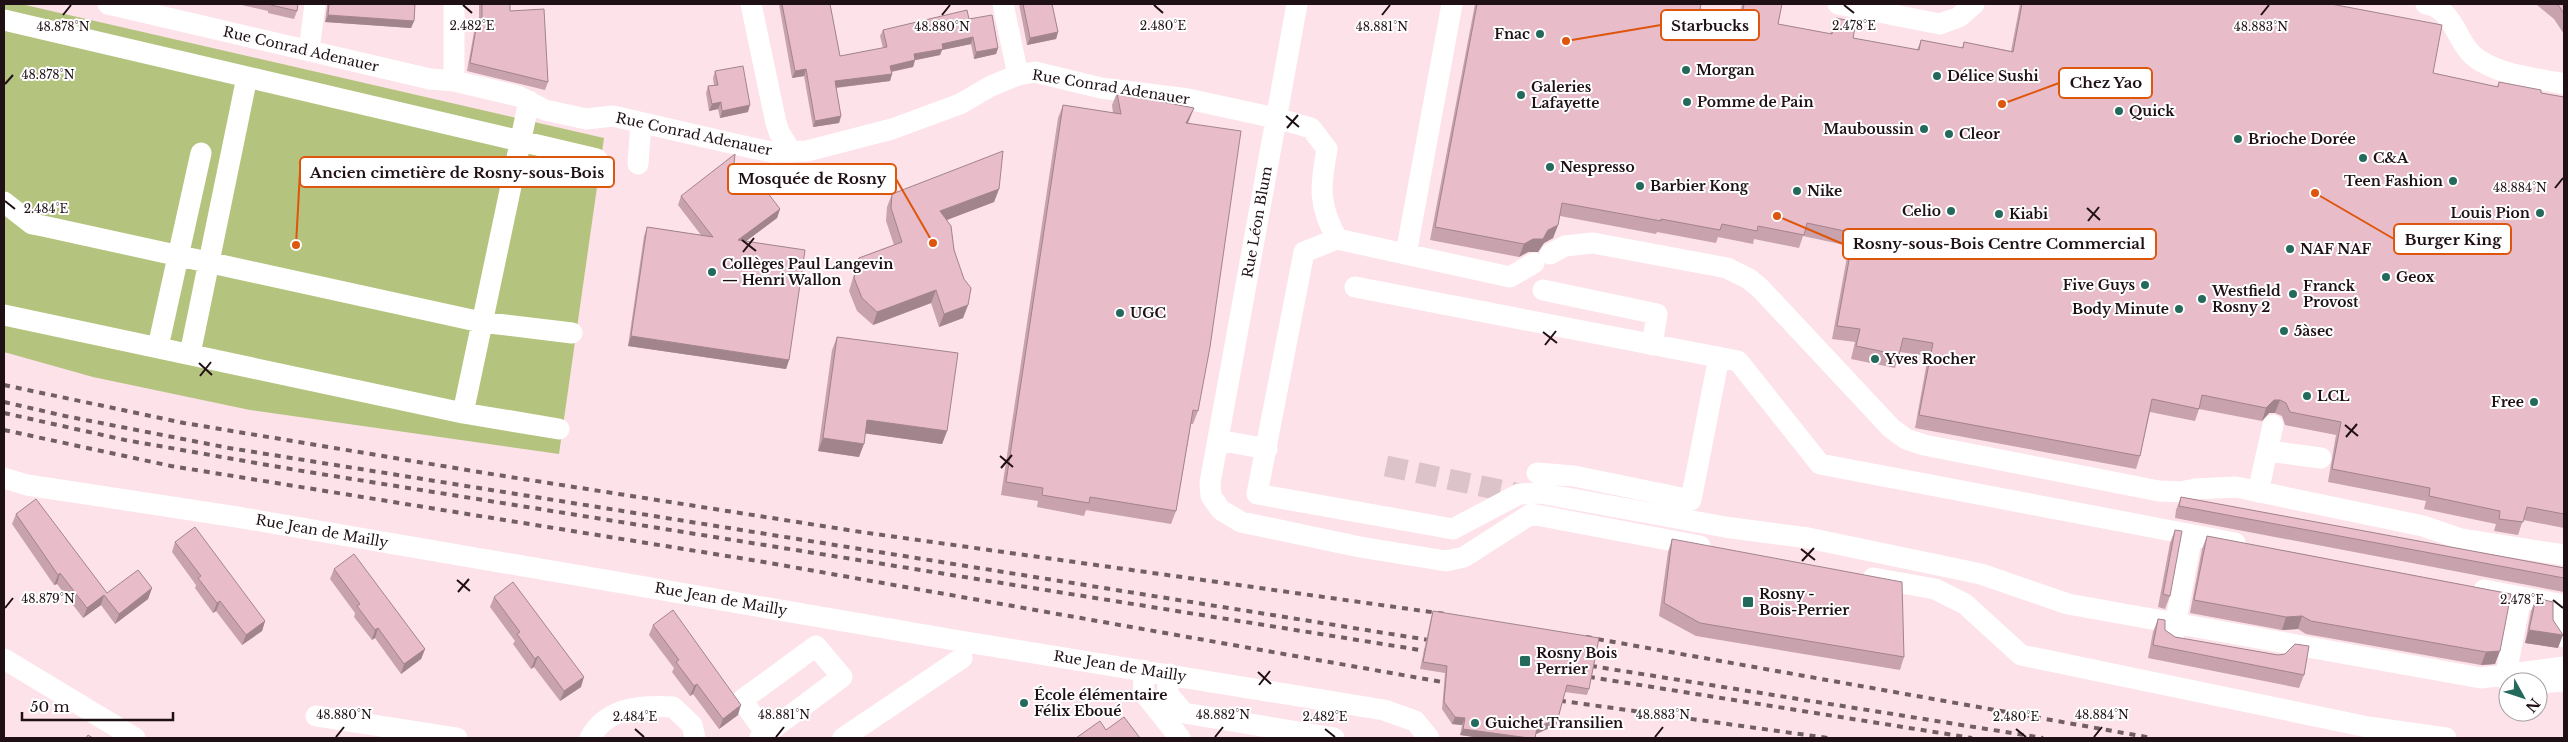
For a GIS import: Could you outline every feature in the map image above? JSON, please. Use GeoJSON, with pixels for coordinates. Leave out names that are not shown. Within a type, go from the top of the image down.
{"type":"FeatureCollection","features":[{"type":"Feature","properties":{"kind":"street","name":"Rue Conrad Adenauer"},"geometry":{"type":"LineString","coordinates":[[108,4],[430,79],[454,81],[518,96],[545,110],[586,119],[613,116],[752,148],[791,152],[856,140],[892,130],[960,104],[991,86],[1018,75],[1035,72],[1101,88],[1188,99],[1276,118],[1311,128],[1327,148],[1321,184],[1325,216],[1337,239]]}},
{"type":"Feature","properties":{"kind":"street"},"geometry":{"type":"LineString","coordinates":[[309,50],[315,4]]}},
{"type":"Feature","properties":{"kind":"street"},"geometry":{"type":"LineString","coordinates":[[454,4],[454,81]]}},
{"type":"Feature","properties":{"kind":"street"},"geometry":{"type":"LineString","coordinates":[[751,4],[776,123],[791,152]]}},
{"type":"Feature","properties":{"kind":"street"},"geometry":{"type":"LineString","coordinates":[[1002,4],[1018,75]]}},
{"type":"Feature","properties":{"kind":"street","name":"Rue Léon Blum"},"geometry":{"type":"LineString","coordinates":[[1297,4],[1210,483],[1211,496],[1221,510],[1241,522],[1271,530],[1446,562],[1464,557],[1532,514],[1722,550]]}},
{"type":"Feature","properties":{"kind":"street"},"geometry":{"type":"LineString","coordinates":[[1406,254],[1452,4]]}},
{"type":"Feature","properties":{"kind":"street"},"geometry":{"type":"LineString","coordinates":[[1838,4],[1940,24],[1959,16],[1974,4]]}},
{"type":"Feature","properties":{"kind":"street"},"geometry":{"type":"LineString","coordinates":[[2426,4],[2434,5],[2448,14],[2467,50],[2478,60],[2500,72],[2564,84]]}},
{"type":"Feature","properties":{"kind":"street"},"geometry":{"type":"LineString","coordinates":[[4,20],[597,159]]}},
{"type":"Feature","properties":{"kind":"street"},"geometry":{"type":"LineString","coordinates":[[190,354],[247,77]]}},
{"type":"Feature","properties":{"kind":"street"},"geometry":{"type":"LineString","coordinates":[[463,413],[529,101]]}},
{"type":"Feature","properties":{"kind":"street"},"geometry":{"type":"LineString","coordinates":[[638,164],[641,123]]}},
{"type":"Feature","properties":{"kind":"street"},"geometry":{"type":"LineString","coordinates":[[158,348],[201,153]]}},
{"type":"Feature","properties":{"kind":"street"},"geometry":{"type":"LineString","coordinates":[[4,202],[32,224],[481,322],[572,333]]}},
{"type":"Feature","properties":{"kind":"street"},"geometry":{"type":"LineString","coordinates":[[1652,344],[1656,314],[1545,291],[1510,277],[1337,239],[1304,252],[1257,494],[1454,530],[1519,494],[1540,493],[1725,527],[1817,540],[1981,574],[2068,604],[2481,678],[2564,667]]}},
{"type":"Feature","properties":{"kind":"street"},"geometry":{"type":"LineString","coordinates":[[1510,277],[1565,246],[1580,243],[1600,243],[1727,268],[1760,288],[1891,428],[1915,442],[2158,491],[2181,492],[2195,488],[2236,487],[2423,526],[2461,539],[2564,555]]}},
{"type":"Feature","properties":{"kind":"street"},"geometry":{"type":"LineString","coordinates":[[1355,287],[1738,361],[1820,464],[2250,546]]}},
{"type":"Feature","properties":{"kind":"street"},"geometry":{"type":"LineString","coordinates":[[4,315],[463,413],[559,429]]}},
{"type":"Feature","properties":{"kind":"street"},"geometry":{"type":"LineString","coordinates":[[1537,473],[1574,476],[1691,500],[1719,357]]}},
{"type":"Feature","properties":{"kind":"street"},"geometry":{"type":"LineString","coordinates":[[2258,492],[2273,425]]}},
{"type":"Feature","properties":{"kind":"street"},"geometry":{"type":"LineString","coordinates":[[1218,440],[1267,449]]}},
{"type":"Feature","properties":{"kind":"street"},"geometry":{"type":"LineString","coordinates":[[2268,451],[2321,458]]}},
{"type":"Feature","properties":{"kind":"street","name":"Rue Jean de Mailly"},"geometry":{"type":"LineString","coordinates":[[4,478],[27,484],[237,516],[966,642],[1384,710],[1415,721],[1429,738]]}},
{"type":"Feature","properties":{"kind":"street"},"geometry":{"type":"LineString","coordinates":[[2192,535],[2172,638],[2275,656],[2288,640],[2498,679]]}},
{"type":"Feature","properties":{"kind":"street"},"geometry":{"type":"LineString","coordinates":[[1858,575],[1935,589],[1965,604],[2021,655],[2368,727],[2446,738]]}},
{"type":"Feature","properties":{"kind":"street"},"geometry":{"type":"LineString","coordinates":[[2463,586],[2564,605],[2559,628],[2564,637]]}},
{"type":"Feature","properties":{"kind":"street"},"geometry":{"type":"LineString","coordinates":[[2509,672],[2521,597]]}},
{"type":"Feature","properties":{"kind":"street"},"geometry":{"type":"LineString","coordinates":[[816,646],[842,677],[763,736],[742,700],[816,646]]}},
{"type":"Feature","properties":{"kind":"street"},"geometry":{"type":"LineString","coordinates":[[843,738],[962,658]]}},
{"type":"Feature","properties":{"kind":"street"},"geometry":{"type":"LineString","coordinates":[[4,659],[135,738]]}},
{"type":"Feature","properties":{"kind":"street"},"geometry":{"type":"LineString","coordinates":[[1143,670],[1144,693],[1180,738]]}},
{"type":"Feature","properties":{"kind":"street"},"geometry":{"type":"LineString","coordinates":[[1170,674],[1167,693],[1184,713],[1334,738]]}},
{"type":"Feature","properties":{"kind":"street"},"geometry":{"type":"LineString","coordinates":[[2548,683],[2564,682]]}},
{"type":"Feature","properties":{"kind":"street"},"geometry":{"type":"LineString","coordinates":[[590,738],[609,717],[642,705],[673,707],[692,725],[695,738]]}},
{"type":"Feature","properties":{"kind":"street"},"geometry":{"type":"LineString","coordinates":[[316,716],[457,738]]}},
{"type":"Feature","properties":{"kind":"green space"},"geometry":{"type":"Polygon","coordinates":[[[4,4],[21,4],[604,138],[559,454],[250,410],[93,377],[4,352],[4,4]]]}},
{"type":"Feature","properties":{"kind":"building"},"geometry":{"type":"Polygon","coordinates":[[[271,4],[298,4],[297,11],[271,4]]]}},
{"type":"Feature","properties":{"kind":"building"},"geometry":{"type":"Polygon","coordinates":[[[329,4],[415,4],[414,21],[328,15],[329,4]]]}},
{"type":"Feature","properties":{"kind":"building"},"geometry":{"type":"Polygon","coordinates":[[[482,4],[510,4],[510,11],[544,9],[548,82],[470,63],[477,23],[482,25],[482,4]]]}},
{"type":"Feature","properties":{"kind":"building"},"geometry":{"type":"Polygon","coordinates":[[[782,4],[830,4],[840,56],[887,47],[883,30],[967,10],[969,19],[992,15],[998,48],[976,52],[973,37],[942,44],[943,49],[914,54],[915,60],[890,66],[892,74],[835,81],[841,116],[815,121],[806,69],[795,71],[782,4]]]}},
{"type":"Feature","properties":{"kind":"building"},"geometry":{"type":"Polygon","coordinates":[[[1023,4],[1052,4],[1058,32],[1030,38],[1023,4]]]}},
{"type":"Feature","properties":{"kind":"building","name":"Westfield Rosny 2"},"geometry":{"type":"Polygon","coordinates":[[[1477,4],[1701,4],[1700,9],[1742,17],[1744,4],[1782,4],[1778,24],[1832,34],[1836,18],[1856,22],[1853,38],[1919,50],[1921,40],[1963,48],[1964,42],[2013,52],[2022,4],[2331,4],[2442,25],[2433,73],[2498,87],[2499,82],[2541,90],[2541,93],[2564,97],[2564,514],[2527,507],[2523,522],[2499,519],[2500,511],[2429,496],[2430,488],[2332,469],[2341,422],[2290,412],[2286,403],[2280,400],[2274,400],[2266,408],[2202,395],[2199,409],[2152,399],[2140,456],[1919,415],[1933,343],[1903,338],[1899,355],[1856,346],[1860,329],[1837,326],[1854,233],[1807,223],[1804,235],[1758,226],[1757,231],[1722,224],[1720,230],[1562,203],[1558,225],[1548,230],[1543,239],[1533,239],[1524,244],[1435,227],[1477,4]]]}},
{"type":"Feature","properties":{"kind":"building"},"geometry":{"type":"Polygon","coordinates":[[[2556,4],[2564,4],[2564,14],[2559,6],[2556,4]]]}},
{"type":"Feature","properties":{"kind":"building"},"geometry":{"type":"Polygon","coordinates":[[[743,66],[750,105],[722,111],[721,102],[712,104],[708,86],[718,85],[715,71],[743,66]]]}},
{"type":"Feature","properties":{"kind":"building","name":"UGC"},"geometry":{"type":"Polygon","coordinates":[[[1117,93],[1194,108],[1186,123],[1241,131],[1210,347],[1198,411],[1193,410],[1176,511],[1090,497],[1089,503],[1042,495],[1043,488],[1006,482],[1063,105],[1121,114],[1117,93]]]}},
{"type":"Feature","properties":{"kind":"building"},"geometry":{"type":"Polygon","coordinates":[[[1003,151],[999,189],[940,211],[951,226],[954,250],[964,279],[971,288],[968,305],[944,314],[936,290],[877,312],[862,298],[854,278],[859,258],[902,242],[891,208],[892,194],[1003,151]]]}},
{"type":"Feature","properties":{"kind":"building"},"geometry":{"type":"Polygon","coordinates":[[[735,154],[731,192],[754,175],[780,209],[738,240],[805,250],[789,360],[631,336],[647,227],[713,237],[681,196],[735,154]]]}},
{"type":"Feature","properties":{"kind":"building"},"geometry":{"type":"Polygon","coordinates":[[[837,337],[958,353],[947,431],[867,420],[864,444],[823,438],[837,337]]]}},
{"type":"Feature","properties":{"kind":"building"},"geometry":{"type":"Polygon","coordinates":[[[2181,497],[2564,568],[2564,578],[2179,506],[2181,497]]]}},
{"type":"Feature","properties":{"kind":"building"},"geometry":{"type":"Polygon","coordinates":[[[36,499],[107,593],[138,570],[152,588],[119,614],[104,595],[87,608],[60,573],[58,575],[16,514],[36,499]]]}},
{"type":"Feature","properties":{"kind":"building"},"geometry":{"type":"Polygon","coordinates":[[[195,527],[265,621],[246,635],[220,601],[217,603],[198,578],[201,576],[175,542],[195,527]]]}},
{"type":"Feature","properties":{"kind":"building"},"geometry":{"type":"Polygon","coordinates":[[[2175,530],[2182,531],[2170,596],[2163,594],[2175,530]]]}},
{"type":"Feature","properties":{"kind":"building"},"geometry":{"type":"Polygon","coordinates":[[[2207,536],[2511,594],[2500,651],[2486,652],[2311,621],[2302,616],[2286,617],[2194,600],[2207,536]]]}},
{"type":"Feature","properties":{"kind":"building"},"geometry":{"type":"Polygon","coordinates":[[[1672,539],[1902,582],[1904,657],[1700,623],[1664,603],[1672,539]]]}},
{"type":"Feature","properties":{"kind":"building"},"geometry":{"type":"Polygon","coordinates":[[[354,554],[425,649],[404,664],[378,628],[375,630],[357,606],[360,604],[334,569],[354,554]]]}},
{"type":"Feature","properties":{"kind":"building"},"geometry":{"type":"Polygon","coordinates":[[[513,582],[584,677],[564,691],[538,656],[535,659],[517,634],[520,632],[494,597],[513,582]]]}},
{"type":"Feature","properties":{"kind":"building"},"geometry":{"type":"Polygon","coordinates":[[[2536,598],[2553,602],[2553,620],[2563,635],[2529,630],[2536,598]]]}},
{"type":"Feature","properties":{"kind":"building"},"geometry":{"type":"Polygon","coordinates":[[[673,610],[741,705],[723,719],[697,684],[694,686],[676,662],[679,660],[653,625],[673,610]]]}},
{"type":"Feature","properties":{"kind":"building"},"geometry":{"type":"Polygon","coordinates":[[[1433,611],[1599,638],[1589,689],[1567,685],[1558,718],[1537,728],[1535,738],[1463,729],[1465,718],[1455,717],[1444,702],[1447,666],[1423,662],[1433,611]]]}},
{"type":"Feature","properties":{"kind":"building"},"geometry":{"type":"Polygon","coordinates":[[[2158,619],[2165,620],[2165,630],[2175,637],[2278,655],[2285,654],[2295,644],[2309,646],[2304,675],[2153,645],[2158,619]]]}},
{"type":"Feature","properties":{"kind":"building"},"geometry":{"type":"Polygon","coordinates":[[[1124,717],[1140,738],[1076,738],[1100,721],[1106,730],[1124,717]]]}},
{"type":"Feature","properties":{"kind":"tunnel"},"geometry":{"type":"LineString","coordinates":[[1386,466],[1519,494]]}},
{"type":"Feature","properties":{"kind":"railway"},"geometry":{"type":"LineString","coordinates":[[4,385],[184,423],[485,473],[861,532],[1445,614]]}},
{"type":"Feature","properties":{"kind":"railway"},"geometry":{"type":"LineString","coordinates":[[4,402],[229,448],[1441,642]]}},
{"type":"Feature","properties":{"kind":"railway"},"geometry":{"type":"LineString","coordinates":[[4,413],[125,440],[296,470],[1439,653]]}},
{"type":"Feature","properties":{"kind":"railway"},"geometry":{"type":"LineString","coordinates":[[4,430],[171,466],[764,562],[1459,685]]}},
{"type":"Feature","properties":{"kind":"railway"},"geometry":{"type":"LineString","coordinates":[[1586,637],[2152,738]]}},
{"type":"Feature","properties":{"kind":"railway"},"geometry":{"type":"LineString","coordinates":[[1579,664],[2043,738]]}},
{"type":"Feature","properties":{"kind":"railway"},"geometry":{"type":"LineString","coordinates":[[1577,675],[1972,738]]}},
{"type":"Feature","properties":{"kind":"railway"},"geometry":{"type":"LineString","coordinates":[[1548,699],[1828,738]]}},
{"type":"Feature","properties":{"kind":"place","name":"Fnac"},"geometry":{"type":"Point","coordinates":[1540,34]}},
{"type":"Feature","properties":{"kind":"place","name":"Starbucks"},"geometry":{"type":"Point","coordinates":[1566,41]}},
{"type":"Feature","properties":{"kind":"place","name":"Morgan"},"geometry":{"type":"Point","coordinates":[1686,70]}},
{"type":"Feature","properties":{"kind":"place","name":"Délice Sushi"},"geometry":{"type":"Point","coordinates":[1937,76]}},
{"type":"Feature","properties":{"kind":"place","name":"Galeries Lafayette"},"geometry":{"type":"Point","coordinates":[1521,95]}},
{"type":"Feature","properties":{"kind":"place","name":"Pomme de Pain"},"geometry":{"type":"Point","coordinates":[1687,102]}},
{"type":"Feature","properties":{"kind":"place","name":"Chez Yao"},"geometry":{"type":"Point","coordinates":[2002,104]}},
{"type":"Feature","properties":{"kind":"place","name":"Quick"},"geometry":{"type":"Point","coordinates":[2119,111]}},
{"type":"Feature","properties":{"kind":"place","name":"Mauboussin"},"geometry":{"type":"Point","coordinates":[1924,129]}},
{"type":"Feature","properties":{"kind":"place","name":"Cleor"},"geometry":{"type":"Point","coordinates":[1949,134]}},
{"type":"Feature","properties":{"kind":"place","name":"Brioche Dorée"},"geometry":{"type":"Point","coordinates":[2238,139]}},
{"type":"Feature","properties":{"kind":"place","name":"C&A"},"geometry":{"type":"Point","coordinates":[2363,158]}},
{"type":"Feature","properties":{"kind":"place","name":"Nespresso"},"geometry":{"type":"Point","coordinates":[1550,167]}},
{"type":"Feature","properties":{"kind":"place","name":"Teen Fashion"},"geometry":{"type":"Point","coordinates":[2453,181]}},
{"type":"Feature","properties":{"kind":"place","name":"Barbier Kong"},"geometry":{"type":"Point","coordinates":[1640,186]}},
{"type":"Feature","properties":{"kind":"place","name":"Nike"},"geometry":{"type":"Point","coordinates":[1797,191]}},
{"type":"Feature","properties":{"kind":"place","name":"Burger King"},"geometry":{"type":"Point","coordinates":[2315,193]}},
{"type":"Feature","properties":{"kind":"place","name":"Celio"},"geometry":{"type":"Point","coordinates":[1951,211]}},
{"type":"Feature","properties":{"kind":"place","name":"Louis Pion"},"geometry":{"type":"Point","coordinates":[2540,213]}},
{"type":"Feature","properties":{"kind":"place","name":"Kiabi"},"geometry":{"type":"Point","coordinates":[1999,214]}},
{"type":"Feature","properties":{"kind":"place","name":"Rosny-sous-Bois Centre Commercial"},"geometry":{"type":"Point","coordinates":[1777,216]}},
{"type":"Feature","properties":{"kind":"place","name":"Mosquée de Rosny"},"geometry":{"type":"Point","coordinates":[933,243]}},
{"type":"Feature","properties":{"kind":"place","name":"Ancien cimetière de Rosny-sous-Bois"},"geometry":{"type":"Point","coordinates":[296,245]}},
{"type":"Feature","properties":{"kind":"place","name":"NAF NAF"},"geometry":{"type":"Point","coordinates":[2290,249]}},
{"type":"Feature","properties":{"kind":"place","name":"Collèges Paul Langevin — Henri Wallon"},"geometry":{"type":"Point","coordinates":[712,272]}},
{"type":"Feature","properties":{"kind":"place","name":"Geox"},"geometry":{"type":"Point","coordinates":[2386,277]}},
{"type":"Feature","properties":{"kind":"place","name":"Five Guys"},"geometry":{"type":"Point","coordinates":[2145,285]}},
{"type":"Feature","properties":{"kind":"place","name":"Franck Provost"},"geometry":{"type":"Point","coordinates":[2293,294]}},
{"type":"Feature","properties":{"kind":"place","name":"Westfield Rosny 2"},"geometry":{"type":"Point","coordinates":[2202,299]}},
{"type":"Feature","properties":{"kind":"place","name":"Body Minute"},"geometry":{"type":"Point","coordinates":[2179,309]}},
{"type":"Feature","properties":{"kind":"place","name":"UGC"},"geometry":{"type":"Point","coordinates":[1120,313]}},
{"type":"Feature","properties":{"kind":"place","name":"5àsec"},"geometry":{"type":"Point","coordinates":[2284,331]}},
{"type":"Feature","properties":{"kind":"place","name":"Yves Rocher"},"geometry":{"type":"Point","coordinates":[1875,359]}},
{"type":"Feature","properties":{"kind":"place","name":"LCL"},"geometry":{"type":"Point","coordinates":[2307,396]}},
{"type":"Feature","properties":{"kind":"place","name":"Free"},"geometry":{"type":"Point","coordinates":[2534,402]}},
{"type":"Feature","properties":{"kind":"place","name":"Rosny - Bois-Perrier"},"geometry":{"type":"Point","coordinates":[1748,602]}},
{"type":"Feature","properties":{"kind":"place","name":"Rosny Bois Perrier"},"geometry":{"type":"Point","coordinates":[1525,661]}},
{"type":"Feature","properties":{"kind":"place","name":"École élémentaire Félix Eboué"},"geometry":{"type":"Point","coordinates":[1024,703]}},
{"type":"Feature","properties":{"kind":"place","name":"Guichet Transilien"},"geometry":{"type":"Point","coordinates":[1475,723]}}]}
